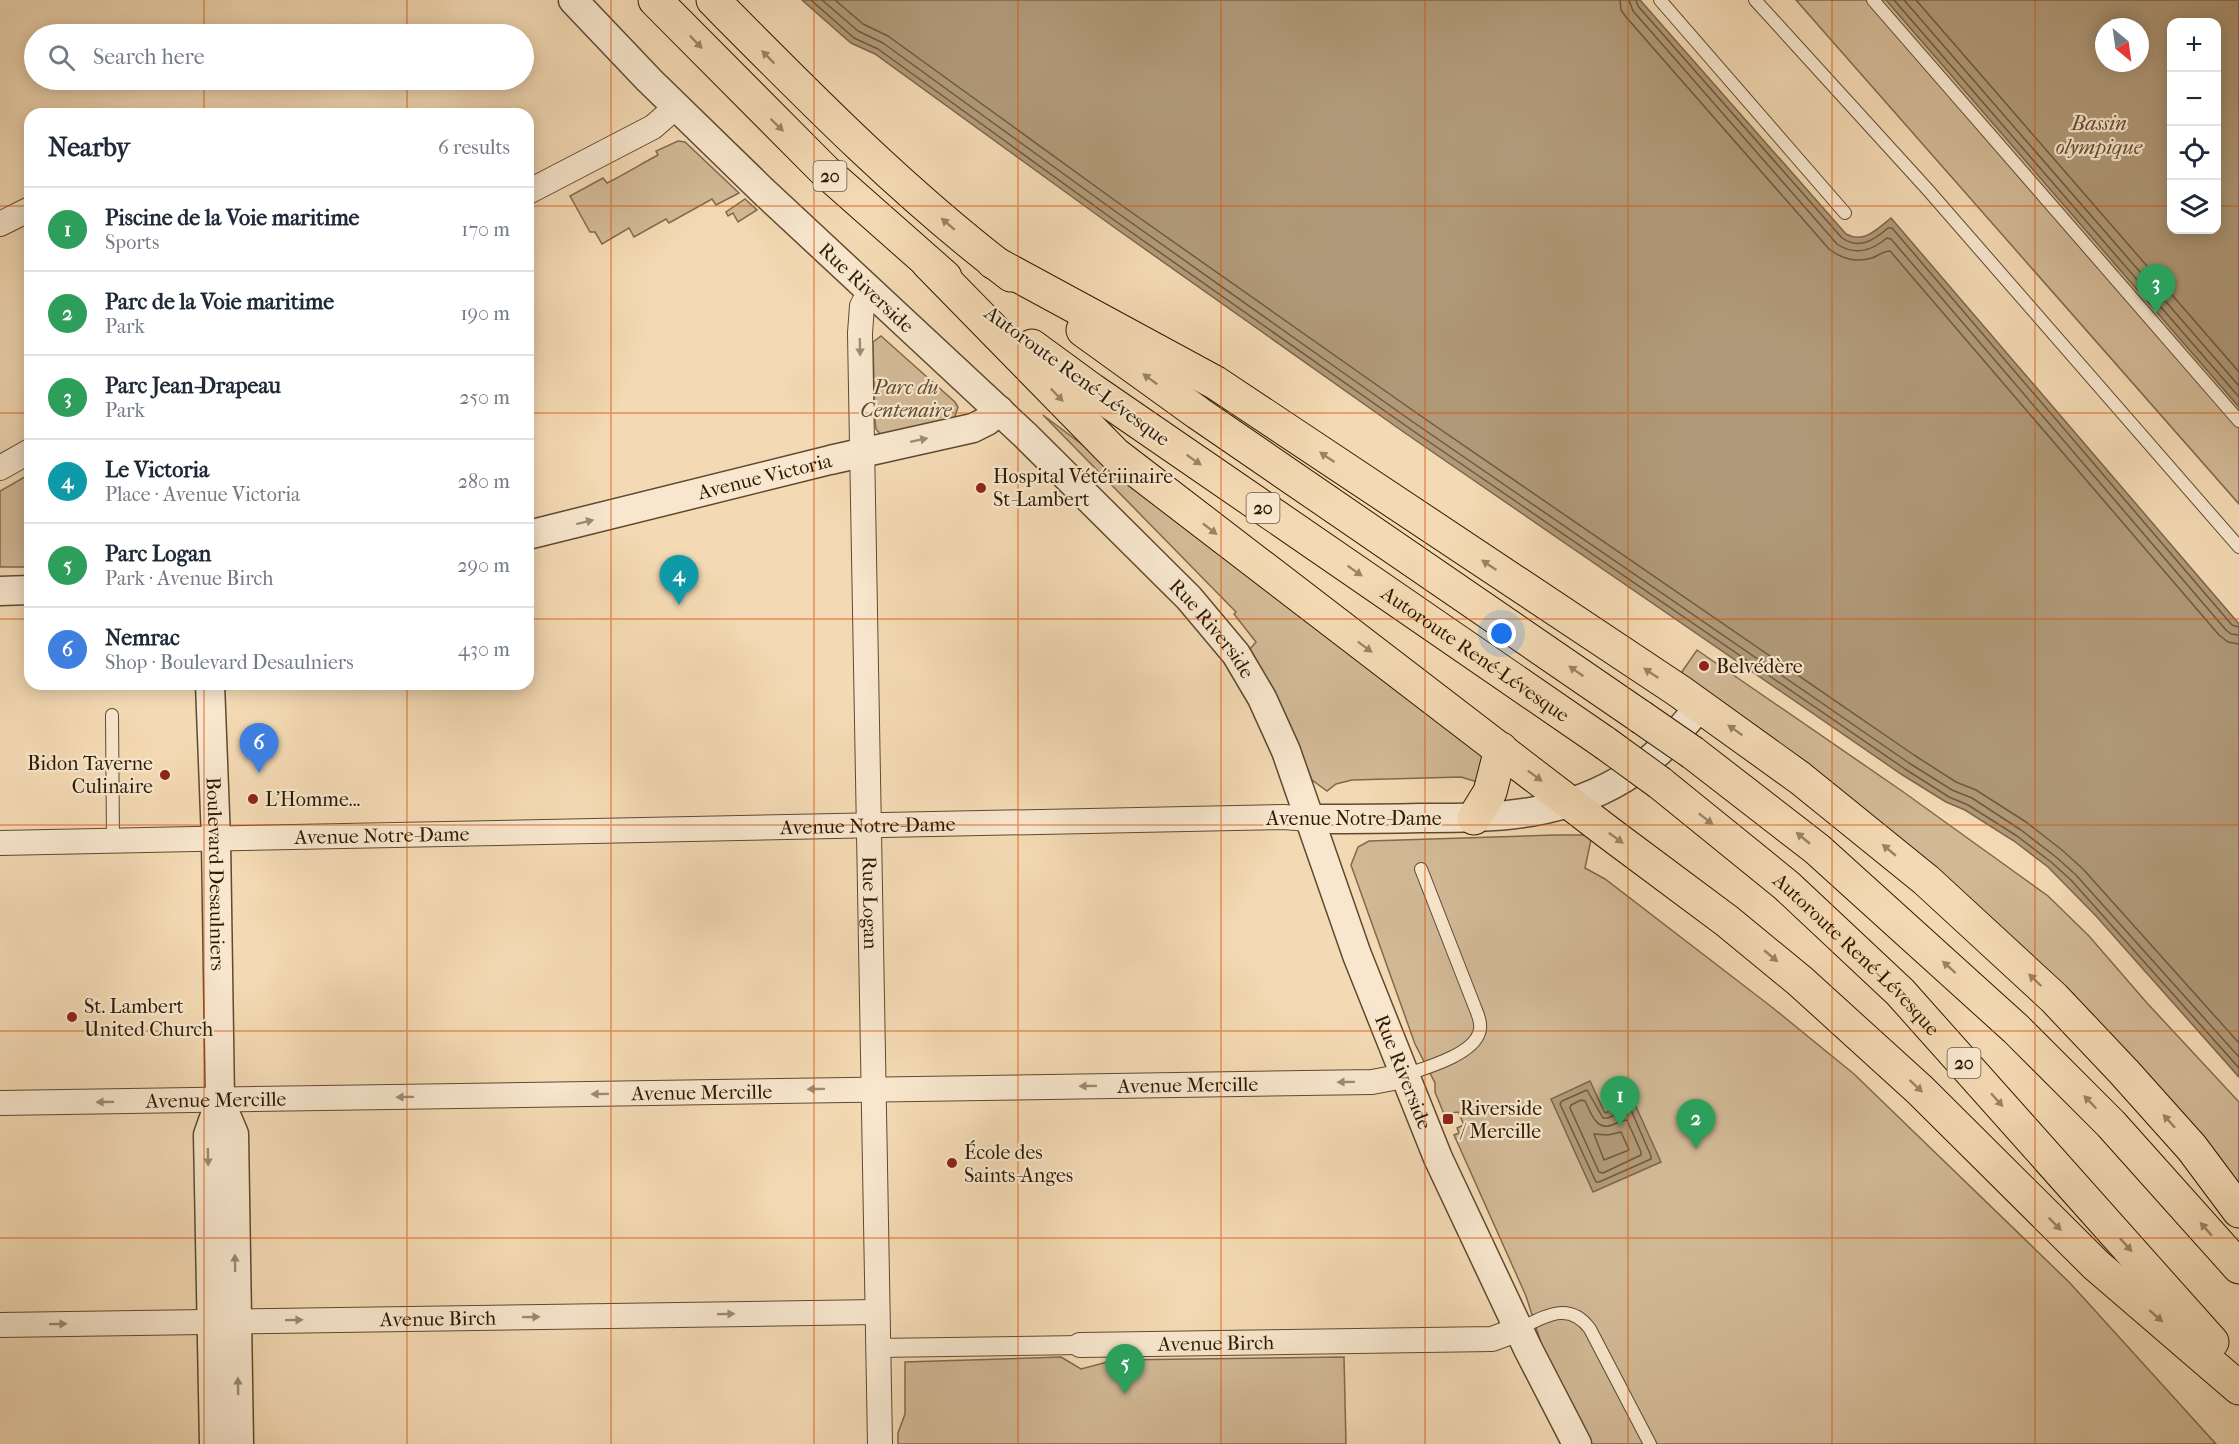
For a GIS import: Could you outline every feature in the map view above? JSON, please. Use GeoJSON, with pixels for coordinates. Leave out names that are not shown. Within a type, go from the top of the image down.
{"type":"FeatureCollection","features":[{"type":"Feature","properties":{"kind":"highway","name":"Autoroute René-Lévesque"},"geometry":{"type":"LineString","coordinates":[[655,0],[825,171],[928,263],[1007,328],[1092,390],[1605,743],[1660,783],[1787,886],[1900,992],[2239,1372]]}},
{"type":"Feature","properties":{"kind":"highway","name":"Autoroute René-Lévesque"},"geometry":{"type":"LineString","coordinates":[[713,0],[837,124],[903,185],[993,262],[1163,388],[1693,753],[1817,849],[2016,1029],[2111,1124],[2239,1267]]}},
{"type":"Feature","properties":{"kind":"highway"},"geometry":{"type":"LineString","coordinates":[[993,262],[1216,383],[1762,749],[1883,844],[2016,962],[2087,1032],[2152,1103],[2207,1165],[2239,1211]]}},
{"type":"Feature","properties":{"kind":"highway"},"geometry":{"type":"LineString","coordinates":[[928,263],[1115,454],[1222,538],[1719,915],[1800,981],[1920,1090],[2096,1264],[2239,1388]]}},
{"type":"Feature","properties":{"kind":"highway"},"geometry":{"type":"LineString","coordinates":[[1474,818],[1490,792],[1500,749]]}},
{"type":"Feature","properties":{"kind":"street","name":"Rue Riverside"},"geometry":{"type":"LineString","coordinates":[[573,0],[676,107],[999,410],[1189,598],[1230,646],[1256,685],[1278,729],[1357,955],[1404,1076],[1454,1194],[1577,1444]]}},
{"type":"Feature","properties":{"kind":"street"},"geometry":{"type":"LineString","coordinates":[[534,189],[653,127],[676,107]]}},
{"type":"Feature","properties":{"kind":"street"},"geometry":{"type":"LineString","coordinates":[[0,224],[24,212]]}},
{"type":"Feature","properties":{"kind":"street","name":"Rue Logan"},"geometry":{"type":"LineString","coordinates":[[870,291],[864,300],[861,312],[862,452],[880,1444]]}},
{"type":"Feature","properties":{"kind":"street","name":"Avenue Victoria"},"geometry":{"type":"LineString","coordinates":[[534,534],[862,452],[973,428],[987,421],[999,410]]}},
{"type":"Feature","properties":{"kind":"street"},"geometry":{"type":"LineString","coordinates":[[0,468],[24,454]]}},
{"type":"Feature","properties":{"kind":"street"},"geometry":{"type":"LineString","coordinates":[[0,591],[24,590]]}},
{"type":"Feature","properties":{"kind":"street","name":"Boulevard Desaulniers"},"geometry":{"type":"LineString","coordinates":[[210,690],[216,840],[220,1101],[234,1134],[214,1444]]}},
{"type":"Feature","properties":{"kind":"street","name":"Avenue Notre-Dame"},"geometry":{"type":"LineString","coordinates":[[0,843],[1283,817],[1310,819],[1474,818],[1525,814],[1570,802],[1611,785],[1635,771],[1664,747],[1700,706]]}},
{"type":"Feature","properties":{"kind":"street","name":"Avenue Mercille"},"geometry":{"type":"LineString","coordinates":[[0,1103],[1372,1082],[1404,1076]]}},
{"type":"Feature","properties":{"kind":"street","name":"Avenue Birch"},"geometry":{"type":"LineString","coordinates":[[0,1325],[876,1311]]}},
{"type":"Feature","properties":{"kind":"street","name":"Boulevard Desaulniers"},"geometry":{"type":"LineString","coordinates":[[223,1321],[239,1444]]}},
{"type":"Feature","properties":{"kind":"street","name":"Avenue Birch"},"geometry":{"type":"LineString","coordinates":[[878,1348],[1492,1339],[1519,1329]]}},
{"type":"Feature","properties":{"kind":"lane"},"geometry":{"type":"LineString","coordinates":[[1660,0],[1845,213]]}},
{"type":"Feature","properties":{"kind":"lane"},"geometry":{"type":"LineString","coordinates":[[1755,0],[1928,190],[2239,547]]}},
{"type":"Feature","properties":{"kind":"lane"},"geometry":{"type":"LineString","coordinates":[[1873,0],[2239,421]]}},
{"type":"Feature","properties":{"kind":"lane"},"geometry":{"type":"LineString","coordinates":[[112,715],[113,841]]}},
{"type":"Feature","properties":{"kind":"lane"},"geometry":{"type":"LineString","coordinates":[[1404,1076],[1433,1066],[1461,1051],[1476,1040],[1480,1029],[1476,1010],[1421,870]]}},
{"type":"Feature","properties":{"kind":"lane"},"geometry":{"type":"LineString","coordinates":[[1519,1329],[1556,1314],[1568,1313],[1579,1317],[1590,1329],[1650,1444]]}},
{"type":"Feature","properties":{"kind":"green space"},"geometry":{"type":"Polygon","coordinates":[[[1796,0],[2239,0],[2239,504],[1796,0]]]}},
{"type":"Feature","properties":{"kind":"green space"},"geometry":{"type":"Polygon","coordinates":[[[678,141],[685,142],[739,193],[716,205],[712,199],[669,223],[666,219],[634,237],[629,228],[602,244],[595,232],[590,232],[570,196],[603,178],[607,183],[658,155],[656,151],[678,141]]]}},
{"type":"Feature","properties":{"kind":"green space"},"geometry":{"type":"Polygon","coordinates":[[[745,199],[757,210],[738,222],[733,213],[728,216],[726,212],[745,199]]]}},
{"type":"Feature","properties":{"kind":"green space","name":"Parc du Centenaire"},"geometry":{"type":"Polygon","coordinates":[[[881,336],[955,402],[958,407],[954,419],[881,435],[876,429],[875,421],[873,342],[881,336]]]}},
{"type":"Feature","properties":{"kind":"green space"},"geometry":{"type":"Polygon","coordinates":[[[1043,415],[1466,734],[1483,758],[1481,783],[1461,777],[1352,780],[1336,784],[1327,791],[1312,780],[1278,699],[1250,649],[1256,642],[1234,614],[1236,612],[1043,415]]]}},
{"type":"Feature","properties":{"kind":"green space"},"geometry":{"type":"Polygon","coordinates":[[[24,477],[24,567],[0,567],[0,491],[24,477]]]}},
{"type":"Feature","properties":{"kind":"green space"},"geometry":{"type":"Polygon","coordinates":[[[1697,650],[1902,791],[2048,896],[2089,936],[2147,1003],[2239,1102],[2239,1190],[2193,1135],[1677,679],[1697,650]]]}},
{"type":"Feature","properties":{"kind":"green space"},"geometry":{"type":"Polygon","coordinates":[[[1592,835],[1585,868],[1605,879],[1773,1008],[1854,1074],[2070,1283],[2216,1444],[1591,1444],[1542,1346],[1526,1296],[1454,1135],[1459,1133],[1457,1128],[1464,1125],[1458,1112],[1444,1114],[1435,1092],[1435,1083],[1415,1044],[1351,865],[1358,847],[1369,841],[1592,835]]]}},
{"type":"Feature","properties":{"kind":"green space"},"geometry":{"type":"Polygon","coordinates":[[[1061,1357],[1081,1369],[1115,1360],[1344,1357],[1346,1444],[898,1444],[898,1433],[905,1414],[905,1362],[1061,1357]]]}},
{"type":"Feature","properties":{"kind":"water"},"geometry":{"type":"Polygon","coordinates":[[[802,0],[1640,0],[1846,234],[1859,237],[1870,234],[1891,218],[2239,624],[2239,1077],[2096,916],[2048,867],[2014,841],[1901,774],[1405,433],[1111,225],[875,54],[851,43],[802,0]]]}},
{"type":"Feature","properties":{"kind":"water","name":"Bassin olympique"},"geometry":{"type":"Polygon","coordinates":[[[1886,0],[2239,0],[2239,407],[1886,0]]]}},
{"type":"Feature","properties":{"kind":"water"},"geometry":{"type":"Polygon","coordinates":[[[1590,1081],[1605,1113],[1633,1100],[1661,1162],[1593,1192],[1551,1099],[1590,1081]]]}},
{"type":"Feature","properties":{"kind":"place","name":"Parc Jean-Drapeau"},"geometry":{"type":"Point","coordinates":[2156,314]}},
{"type":"Feature","properties":{"kind":"place","name":"Hospital Vétériinaire St-Lambert"},"geometry":{"type":"Point","coordinates":[981,488]}},
{"type":"Feature","properties":{"kind":"place","name":"Le Victoria"},"geometry":{"type":"Point","coordinates":[679,605]}},
{"type":"Feature","properties":{"kind":"place","name":"Belvédère"},"geometry":{"type":"Point","coordinates":[1704,666]}},
{"type":"Feature","properties":{"kind":"place","name":"Nemrac"},"geometry":{"type":"Point","coordinates":[259,773]}},
{"type":"Feature","properties":{"kind":"place","name":"Bidon Taverne Culinaire"},"geometry":{"type":"Point","coordinates":[165,775]}},
{"type":"Feature","properties":{"kind":"place","name":"L'Homme..."},"geometry":{"type":"Point","coordinates":[253,799]}},
{"type":"Feature","properties":{"kind":"place","name":"St. Lambert United Church"},"geometry":{"type":"Point","coordinates":[72,1017]}},
{"type":"Feature","properties":{"kind":"place","name":"Riverside / Mercille"},"geometry":{"type":"Point","coordinates":[1448,1119]}},
{"type":"Feature","properties":{"kind":"place","name":"Piscine de la Voie maritime"},"geometry":{"type":"Point","coordinates":[1620,1126]}},
{"type":"Feature","properties":{"kind":"place","name":"Parc de la Voie maritime"},"geometry":{"type":"Point","coordinates":[1696,1149]}},
{"type":"Feature","properties":{"kind":"place","name":"École des Saints-Anges"},"geometry":{"type":"Point","coordinates":[952,1163]}},
{"type":"Feature","properties":{"kind":"place","name":"Parc Logan"},"geometry":{"type":"Point","coordinates":[1125,1394]}}]}
